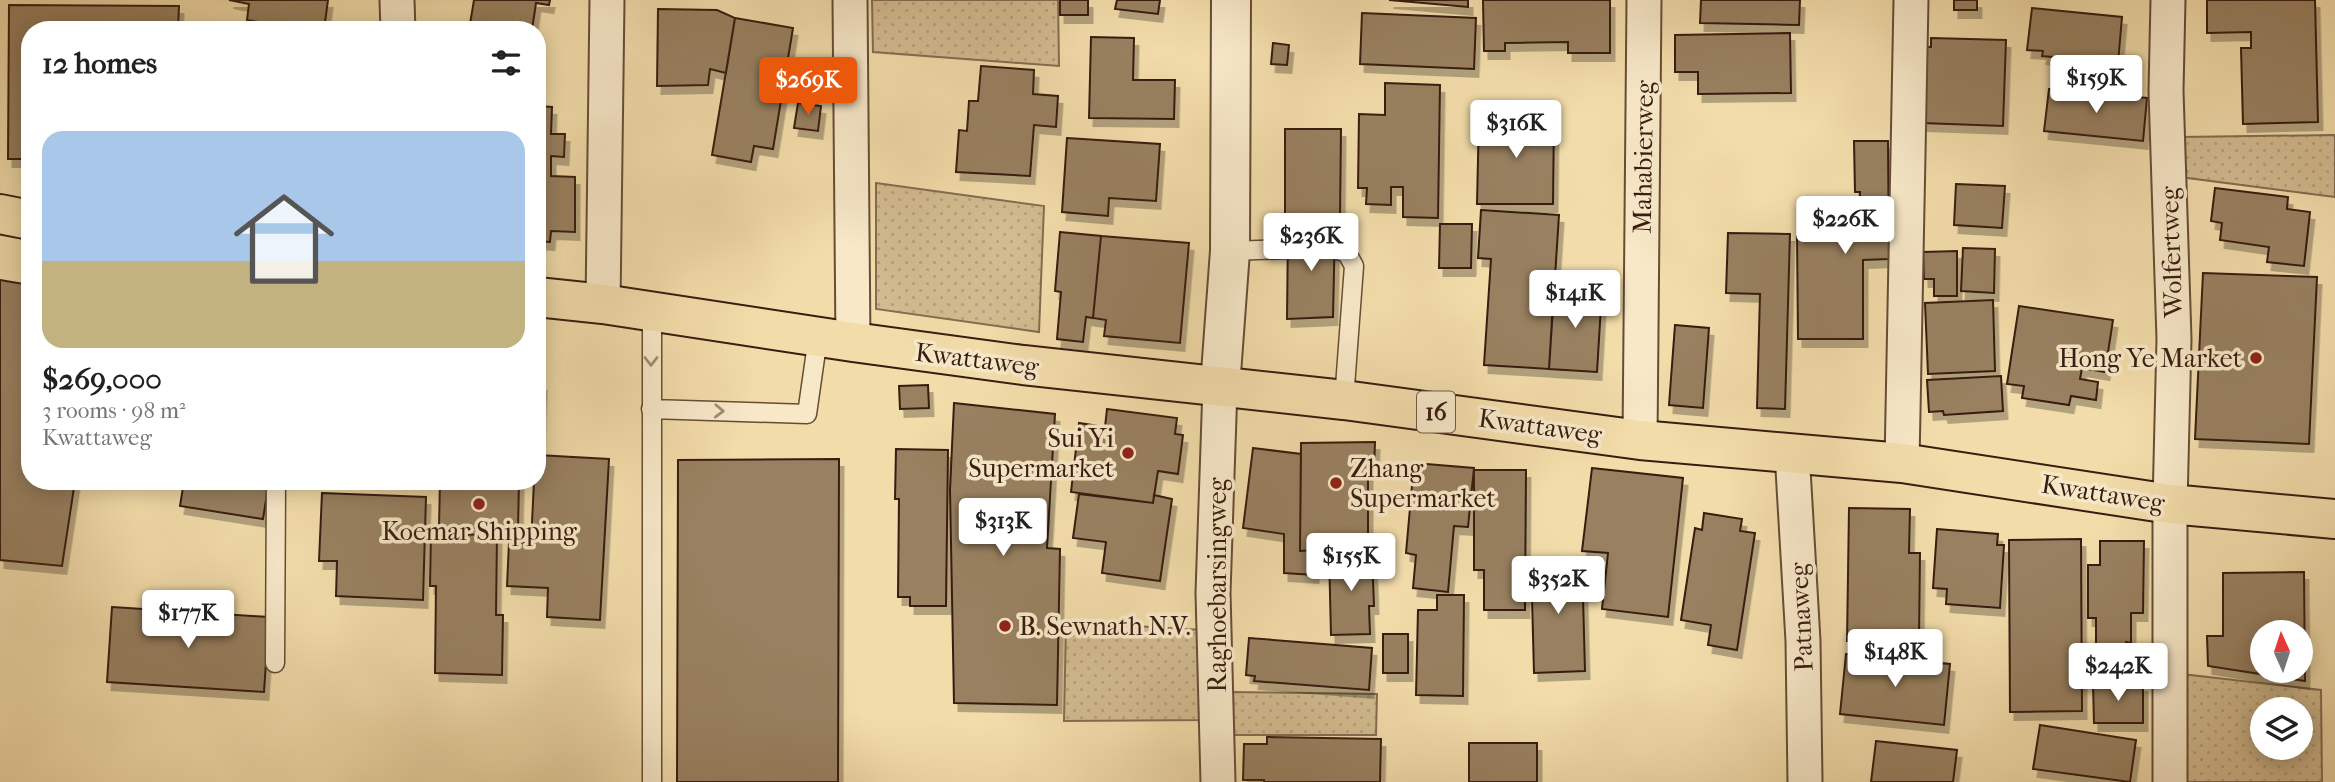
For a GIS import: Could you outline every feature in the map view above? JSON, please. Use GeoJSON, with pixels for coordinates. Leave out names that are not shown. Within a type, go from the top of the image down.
{"type":"FeatureCollection","features":[{"type":"Feature","properties":{"kind":"main road"},"geometry":{"type":"LineString","coordinates":[[0,214],[21,218]]}},
{"type":"Feature","properties":{"kind":"main road","name":"Kwattaweg"},"geometry":{"type":"LineString","coordinates":[[546,298],[1023,365],[1344,400],[1640,440],[1902,463],[2170,504],[2335,519]]}},
{"type":"Feature","properties":{"kind":"street"},"geometry":{"type":"LineString","coordinates":[[397,0],[398,21]]}},
{"type":"Feature","properties":{"kind":"street"},"geometry":{"type":"LineString","coordinates":[[603,304],[607,0]]}},
{"type":"Feature","properties":{"kind":"street"},"geometry":{"type":"LineString","coordinates":[[836,340],[849,0]]}},
{"type":"Feature","properties":{"kind":"street"},"geometry":{"type":"LineString","coordinates":[[1220,387],[1230,251],[1231,0]]}},
{"type":"Feature","properties":{"kind":"street","name":"Mahabierweg"},"geometry":{"type":"LineString","coordinates":[[1640,440],[1644,0]]}},
{"type":"Feature","properties":{"kind":"street"},"geometry":{"type":"LineString","coordinates":[[1902,463],[1911,0]]}},
{"type":"Feature","properties":{"kind":"street","name":"Wolfertweg"},"geometry":{"type":"LineString","coordinates":[[2168,0],[2166,91],[2174,340],[2170,504],[2170,782]]}},
{"type":"Feature","properties":{"kind":"street","name":"Raghoebarsingweg"},"geometry":{"type":"LineString","coordinates":[[1218,782],[1213,593],[1220,387]]}},
{"type":"Feature","properties":{"kind":"street","name":"Patnaweg"},"geometry":{"type":"LineString","coordinates":[[1792,452],[1803,641],[1805,782]]}},
{"type":"Feature","properties":{"kind":"lane"},"geometry":{"type":"LineString","coordinates":[[1230,251],[1288,249]]}},
{"type":"Feature","properties":{"kind":"lane"},"geometry":{"type":"LineString","coordinates":[[1335,249],[1347,253],[1354,266],[1344,400]]}},
{"type":"Feature","properties":{"kind":"lane"},"geometry":{"type":"LineString","coordinates":[[652,312],[652,782]]}},
{"type":"Feature","properties":{"kind":"lane"},"geometry":{"type":"LineString","coordinates":[[651,409],[807,414],[836,340]]}},
{"type":"Feature","properties":{"kind":"lane"},"geometry":{"type":"LineString","coordinates":[[275,663],[276,490]]}},
{"type":"Feature","properties":{"kind":"shaded area"},"geometry":{"type":"Polygon","coordinates":[[[872,0],[1058,0],[1059,66],[873,52],[872,0]]]}},
{"type":"Feature","properties":{"kind":"shaded area"},"geometry":{"type":"Polygon","coordinates":[[[2335,135],[2335,197],[2180,177],[2180,137],[2335,135]]]}},
{"type":"Feature","properties":{"kind":"shaded area"},"geometry":{"type":"Polygon","coordinates":[[[876,183],[1044,206],[1039,332],[876,309],[876,183]]]}},
{"type":"Feature","properties":{"kind":"shaded area"},"geometry":{"type":"Polygon","coordinates":[[[1066,622],[1202,630],[1205,720],[1064,721],[1066,622]]]}},
{"type":"Feature","properties":{"kind":"shaded area"},"geometry":{"type":"Polygon","coordinates":[[[2182,674],[2321,690],[2322,782],[2182,782],[2182,674]]]}},
{"type":"Feature","properties":{"kind":"shaded area"},"geometry":{"type":"Polygon","coordinates":[[[1230,692],[1377,694],[1376,735],[1230,735],[1230,692]]]}},
{"type":"Feature","properties":{"kind":"building"},"geometry":{"type":"Polygon","coordinates":[[[229,0],[328,0],[325,21],[247,20],[249,4],[229,0]]]}},
{"type":"Feature","properties":{"kind":"building"},"geometry":{"type":"Polygon","coordinates":[[[474,0],[550,0],[549,5],[536,3],[533,21],[470,21],[474,0]]]}},
{"type":"Feature","properties":{"kind":"building"},"geometry":{"type":"Polygon","coordinates":[[[1060,0],[1088,0],[1088,15],[1060,15],[1060,0]]]}},
{"type":"Feature","properties":{"kind":"building"},"geometry":{"type":"Polygon","coordinates":[[[1117,0],[1160,0],[1158,14],[1115,9],[1117,0]]]}},
{"type":"Feature","properties":{"kind":"building"},"geometry":{"type":"Polygon","coordinates":[[[1389,0],[1468,0],[1468,7],[1389,0]]]}},
{"type":"Feature","properties":{"kind":"building"},"geometry":{"type":"Polygon","coordinates":[[[1483,0],[1610,0],[1610,53],[1568,53],[1568,42],[1505,43],[1505,51],[1484,51],[1483,0]]]}},
{"type":"Feature","properties":{"kind":"building"},"geometry":{"type":"Polygon","coordinates":[[[1701,0],[1800,0],[1799,25],[1700,23],[1701,0]]]}},
{"type":"Feature","properties":{"kind":"building"},"geometry":{"type":"Polygon","coordinates":[[[1954,0],[1977,0],[1977,10],[1954,10],[1954,0]]]}},
{"type":"Feature","properties":{"kind":"building"},"geometry":{"type":"Polygon","coordinates":[[[2207,0],[2315,0],[2318,122],[2243,124],[2241,48],[2251,48],[2251,32],[2207,33],[2207,0]]]}},
{"type":"Feature","properties":{"kind":"building"},"geometry":{"type":"Polygon","coordinates":[[[9,5],[179,6],[178,21],[21,21],[21,159],[8,159],[9,5]]]}},
{"type":"Feature","properties":{"kind":"building"},"geometry":{"type":"Polygon","coordinates":[[[2032,8],[2122,17],[2118,63],[2042,56],[2043,51],[2027,50],[2032,8]]]}},
{"type":"Feature","properties":{"kind":"building"},"geometry":{"type":"Polygon","coordinates":[[[658,9],[717,10],[735,18],[726,73],[710,69],[708,85],[657,86],[658,9]]]}},
{"type":"Feature","properties":{"kind":"building"},"geometry":{"type":"Polygon","coordinates":[[[1362,13],[1476,18],[1474,69],[1360,64],[1362,13]]]}},
{"type":"Feature","properties":{"kind":"building"},"geometry":{"type":"Polygon","coordinates":[[[735,18],[793,28],[773,149],[754,146],[751,162],[712,155],[735,18]]]}},
{"type":"Feature","properties":{"kind":"building"},"geometry":{"type":"Polygon","coordinates":[[[1790,33],[1791,93],[1698,94],[1698,72],[1675,72],[1675,35],[1790,33]]]}},
{"type":"Feature","properties":{"kind":"building"},"geometry":{"type":"Polygon","coordinates":[[[1091,37],[1134,38],[1133,80],[1175,80],[1174,119],[1089,118],[1091,37]]]}},
{"type":"Feature","properties":{"kind":"building"},"geometry":{"type":"Polygon","coordinates":[[[1931,38],[2006,40],[2003,126],[1922,123],[1916,46],[1931,47],[1931,38]]]}},
{"type":"Feature","properties":{"kind":"building"},"geometry":{"type":"Polygon","coordinates":[[[1273,43],[1289,45],[1287,65],[1271,64],[1273,43]]]}},
{"type":"Feature","properties":{"kind":"building"},"geometry":{"type":"Polygon","coordinates":[[[981,66],[1034,70],[1033,94],[1058,96],[1056,127],[1034,125],[1030,176],[956,172],[959,130],[967,131],[969,101],[978,101],[981,66]]]}},
{"type":"Feature","properties":{"kind":"building"},"geometry":{"type":"Polygon","coordinates":[[[1385,83],[1440,85],[1438,218],[1403,217],[1403,187],[1391,187],[1391,205],[1366,204],[1367,188],[1358,188],[1359,114],[1385,115],[1385,83]]]}},
{"type":"Feature","properties":{"kind":"building"},"geometry":{"type":"Polygon","coordinates":[[[2049,89],[2147,98],[2143,141],[2044,131],[2049,89]]]}},
{"type":"Feature","properties":{"kind":"building"},"geometry":{"type":"Polygon","coordinates":[[[798,103],[821,106],[818,131],[794,128],[798,103]]]}},
{"type":"Feature","properties":{"kind":"building"},"geometry":{"type":"Polygon","coordinates":[[[546,107],[552,107],[551,134],[565,134],[564,157],[551,156],[551,176],[575,177],[575,232],[551,231],[550,242],[546,242],[546,107]]]}},
{"type":"Feature","properties":{"kind":"building"},"geometry":{"type":"Polygon","coordinates":[[[1479,115],[1554,116],[1553,204],[1477,204],[1479,115]]]}},
{"type":"Feature","properties":{"kind":"building"},"geometry":{"type":"Polygon","coordinates":[[[1285,129],[1341,129],[1340,218],[1285,217],[1285,129]]]}},
{"type":"Feature","properties":{"kind":"building"},"geometry":{"type":"Polygon","coordinates":[[[1067,138],[1160,144],[1156,201],[1109,198],[1108,216],[1062,212],[1067,138]]]}},
{"type":"Feature","properties":{"kind":"building"},"geometry":{"type":"Polygon","coordinates":[[[1854,141],[1888,141],[1889,259],[1863,260],[1863,339],[1798,339],[1797,236],[1860,235],[1860,192],[1855,192],[1854,141]]]}},
{"type":"Feature","properties":{"kind":"building"},"geometry":{"type":"Polygon","coordinates":[[[1956,184],[2005,186],[2002,228],[1954,225],[1956,184]]]}},
{"type":"Feature","properties":{"kind":"building"},"geometry":{"type":"Polygon","coordinates":[[[2215,188],[2288,197],[2287,209],[2310,212],[2304,266],[2267,262],[2269,247],[2220,240],[2222,223],[2211,221],[2215,188]]]}},
{"type":"Feature","properties":{"kind":"building"},"geometry":{"type":"Polygon","coordinates":[[[1481,210],[1559,215],[1549,369],[1484,365],[1491,259],[1478,258],[1481,210]]]}},
{"type":"Feature","properties":{"kind":"building"},"geometry":{"type":"Polygon","coordinates":[[[1440,224],[1472,224],[1471,268],[1439,268],[1440,224]]]}},
{"type":"Feature","properties":{"kind":"building"},"geometry":{"type":"Polygon","coordinates":[[[1335,227],[1333,317],[1287,319],[1288,228],[1335,227]]]}},
{"type":"Feature","properties":{"kind":"building"},"geometry":{"type":"Polygon","coordinates":[[[1060,232],[1101,236],[1093,318],[1086,317],[1083,342],[1057,339],[1061,292],[1055,291],[1060,232]]]}},
{"type":"Feature","properties":{"kind":"building"},"geometry":{"type":"Polygon","coordinates":[[[1728,233],[1790,234],[1785,409],[1757,408],[1760,294],[1726,293],[1728,233]]]}},
{"type":"Feature","properties":{"kind":"building"},"geometry":{"type":"Polygon","coordinates":[[[1101,236],[1189,243],[1180,343],[1104,336],[1106,320],[1093,318],[1101,236]]]}},
{"type":"Feature","properties":{"kind":"building"},"geometry":{"type":"Polygon","coordinates":[[[1963,248],[1995,249],[1994,293],[1961,291],[1963,248]]]}},
{"type":"Feature","properties":{"kind":"building"},"geometry":{"type":"Polygon","coordinates":[[[1957,251],[1957,296],[1934,296],[1934,279],[1924,279],[1923,252],[1957,251]]]}},
{"type":"Feature","properties":{"kind":"building","name":"Hong Ye Market"},"geometry":{"type":"Polygon","coordinates":[[[2203,273],[2317,277],[2309,444],[2195,439],[2203,273]]]}},
{"type":"Feature","properties":{"kind":"building"},"geometry":{"type":"Polygon","coordinates":[[[0,280],[21,284],[21,490],[74,490],[62,566],[0,560],[0,280]]]}},
{"type":"Feature","properties":{"kind":"building"},"geometry":{"type":"Polygon","coordinates":[[[1554,287],[1602,290],[1597,372],[1549,369],[1554,287]]]}},
{"type":"Feature","properties":{"kind":"building"},"geometry":{"type":"Polygon","coordinates":[[[1993,300],[1995,371],[1928,374],[1925,303],[1993,300]]]}},
{"type":"Feature","properties":{"kind":"building"},"geometry":{"type":"Polygon","coordinates":[[[2019,306],[2113,320],[2105,372],[2082,368],[2080,379],[2098,382],[2096,400],[2071,396],[2069,405],[2022,398],[2024,386],[2007,384],[2019,306]]]}},
{"type":"Feature","properties":{"kind":"building"},"geometry":{"type":"Polygon","coordinates":[[[1675,325],[1709,328],[1703,408],[1669,405],[1675,325]]]}},
{"type":"Feature","properties":{"kind":"building"},"geometry":{"type":"Polygon","coordinates":[[[2001,376],[2003,411],[1944,415],[1943,411],[1929,412],[1927,380],[2001,376]]]}},
{"type":"Feature","properties":{"kind":"building"},"geometry":{"type":"Polygon","coordinates":[[[928,385],[929,408],[900,409],[899,386],[928,385]]]}},
{"type":"Feature","properties":{"kind":"building","name":"B. Sewnath N.V."},"geometry":{"type":"Polygon","coordinates":[[[954,403],[1055,414],[1047,548],[1060,549],[1057,705],[954,703],[950,490],[954,403]]]}},
{"type":"Feature","properties":{"kind":"building","name":"Sui Yi Supermarket"},"geometry":{"type":"Polygon","coordinates":[[[1107,409],[1177,418],[1175,434],[1183,435],[1178,474],[1158,471],[1153,503],[1071,492],[1079,423],[1105,427],[1107,409]]]}},
{"type":"Feature","properties":{"kind":"building"},"geometry":{"type":"Polygon","coordinates":[[[1375,442],[1374,471],[1368,470],[1368,547],[1300,551],[1301,443],[1375,442]]]}},
{"type":"Feature","properties":{"kind":"building"},"geometry":{"type":"Polygon","coordinates":[[[1253,448],[1301,454],[1300,551],[1313,550],[1314,575],[1284,573],[1284,534],[1243,528],[1253,448]]]}},
{"type":"Feature","properties":{"kind":"building"},"geometry":{"type":"Polygon","coordinates":[[[896,449],[948,450],[946,606],[910,606],[910,597],[898,597],[899,499],[895,499],[896,449]]]}},
{"type":"Feature","properties":{"kind":"building"},"geometry":{"type":"Polygon","coordinates":[[[546,456],[609,459],[600,620],[547,617],[548,588],[507,586],[509,542],[531,543],[534,490],[546,490],[546,456]]]}},
{"type":"Feature","properties":{"kind":"building"},"geometry":{"type":"Polygon","coordinates":[[[839,459],[838,782],[677,782],[678,460],[839,459]]]}},
{"type":"Feature","properties":{"kind":"building"},"geometry":{"type":"Polygon","coordinates":[[[1414,463],[1474,468],[1468,527],[1454,526],[1448,592],[1413,588],[1416,555],[1406,553],[1414,463]]]}},
{"type":"Feature","properties":{"kind":"building"},"geometry":{"type":"Polygon","coordinates":[[[1592,468],[1683,478],[1668,617],[1602,609],[1608,553],[1582,551],[1592,468]]]}},
{"type":"Feature","properties":{"kind":"building"},"geometry":{"type":"Polygon","coordinates":[[[1474,470],[1526,470],[1525,610],[1484,610],[1484,570],[1474,570],[1474,470]]]}},
{"type":"Feature","properties":{"kind":"building"},"geometry":{"type":"Polygon","coordinates":[[[183,490],[268,490],[263,519],[180,506],[183,490]]]}},
{"type":"Feature","properties":{"kind":"building","name":"Koemar Shipping"},"geometry":{"type":"Polygon","coordinates":[[[440,490],[519,490],[518,529],[439,527],[440,490]]]}},
{"type":"Feature","properties":{"kind":"building"},"geometry":{"type":"Polygon","coordinates":[[[322,493],[426,497],[423,600],[336,596],[337,561],[319,561],[322,493]]]}},
{"type":"Feature","properties":{"kind":"building"},"geometry":{"type":"Polygon","coordinates":[[[1079,494],[1153,503],[1154,495],[1172,499],[1160,581],[1102,573],[1106,542],[1073,538],[1079,494]]]}},
{"type":"Feature","properties":{"kind":"building"},"geometry":{"type":"Polygon","coordinates":[[[1849,508],[1910,509],[1909,553],[1920,553],[1919,641],[1847,641],[1849,508]]]}},
{"type":"Feature","properties":{"kind":"building"},"geometry":{"type":"Polygon","coordinates":[[[1704,513],[1742,519],[1740,531],[1755,533],[1737,650],[1708,645],[1711,625],[1681,620],[1695,528],[1702,530],[1704,513]]]}},
{"type":"Feature","properties":{"kind":"building"},"geometry":{"type":"Polygon","coordinates":[[[1937,529],[1998,534],[1997,545],[2004,545],[2000,608],[1946,604],[1947,589],[1933,588],[1937,529]]]}},
{"type":"Feature","properties":{"kind":"building"},"geometry":{"type":"Polygon","coordinates":[[[431,534],[497,535],[496,615],[503,615],[502,675],[435,673],[436,586],[430,586],[431,534]]]}},
{"type":"Feature","properties":{"kind":"building"},"geometry":{"type":"Polygon","coordinates":[[[2081,539],[2082,711],[2010,712],[2009,540],[2081,539]]]}},
{"type":"Feature","properties":{"kind":"building"},"geometry":{"type":"Polygon","coordinates":[[[2100,541],[2144,541],[2143,613],[2131,613],[2131,643],[2126,642],[2127,658],[2096,657],[2096,618],[2088,618],[2088,565],[2100,565],[2100,541]]]}},
{"type":"Feature","properties":{"kind":"building"},"geometry":{"type":"Polygon","coordinates":[[[1372,553],[1374,606],[1369,606],[1370,634],[1331,635],[1329,554],[1372,553]]]}},
{"type":"Feature","properties":{"kind":"building"},"geometry":{"type":"Polygon","coordinates":[[[1582,559],[1585,671],[1534,673],[1531,561],[1582,559]]]}},
{"type":"Feature","properties":{"kind":"building"},"geometry":{"type":"Polygon","coordinates":[[[2304,572],[2304,620],[2250,620],[2250,672],[2208,666],[2207,636],[2223,636],[2223,573],[2304,572]]]}},
{"type":"Feature","properties":{"kind":"building"},"geometry":{"type":"Polygon","coordinates":[[[1437,595],[1464,595],[1463,696],[1416,695],[1418,610],[1437,610],[1437,595]]]}},
{"type":"Feature","properties":{"kind":"building"},"geometry":{"type":"Polygon","coordinates":[[[112,607],[269,617],[264,692],[107,682],[112,607]]]}},
{"type":"Feature","properties":{"kind":"building"},"geometry":{"type":"Polygon","coordinates":[[[1383,634],[1408,634],[1408,673],[1383,673],[1383,634]]]}},
{"type":"Feature","properties":{"kind":"building"},"geometry":{"type":"Polygon","coordinates":[[[1249,638],[1372,648],[1369,690],[1254,681],[1255,676],[1246,675],[1249,638]]]}},
{"type":"Feature","properties":{"kind":"building"},"geometry":{"type":"Polygon","coordinates":[[[1846,654],[1950,664],[1944,725],[1840,714],[1846,654]]]}},
{"type":"Feature","properties":{"kind":"building"},"geometry":{"type":"Polygon","coordinates":[[[2093,684],[2143,684],[2143,723],[2094,723],[2093,684]]]}},
{"type":"Feature","properties":{"kind":"building"},"geometry":{"type":"Polygon","coordinates":[[[2040,725],[2136,740],[2130,782],[2033,769],[2040,725]]]}},
{"type":"Feature","properties":{"kind":"building"},"geometry":{"type":"Polygon","coordinates":[[[1267,737],[1381,739],[1380,782],[1243,780],[1244,744],[1267,744],[1267,737]]]}},
{"type":"Feature","properties":{"kind":"building"},"geometry":{"type":"Polygon","coordinates":[[[1876,741],[1957,750],[1953,782],[1871,782],[1876,741]]]}},
{"type":"Feature","properties":{"kind":"building"},"geometry":{"type":"Polygon","coordinates":[[[1469,743],[1537,743],[1537,782],[1469,782],[1469,743]]]}},
{"type":"Feature","properties":{"kind":"place","name":"Hong Ye Market"},"geometry":{"type":"Point","coordinates":[2256,358]}},
{"type":"Feature","properties":{"kind":"place","name":"Sui Yi Supermarket"},"geometry":{"type":"Point","coordinates":[1128,453]}},
{"type":"Feature","properties":{"kind":"place","name":"Zhang Supermarket"},"geometry":{"type":"Point","coordinates":[1336,483]}},
{"type":"Feature","properties":{"kind":"place","name":"Koemar Shipping"},"geometry":{"type":"Point","coordinates":[479,504]}},
{"type":"Feature","properties":{"kind":"place","name":"B. Sewnath N.V."},"geometry":{"type":"Point","coordinates":[1005,626]}}]}
